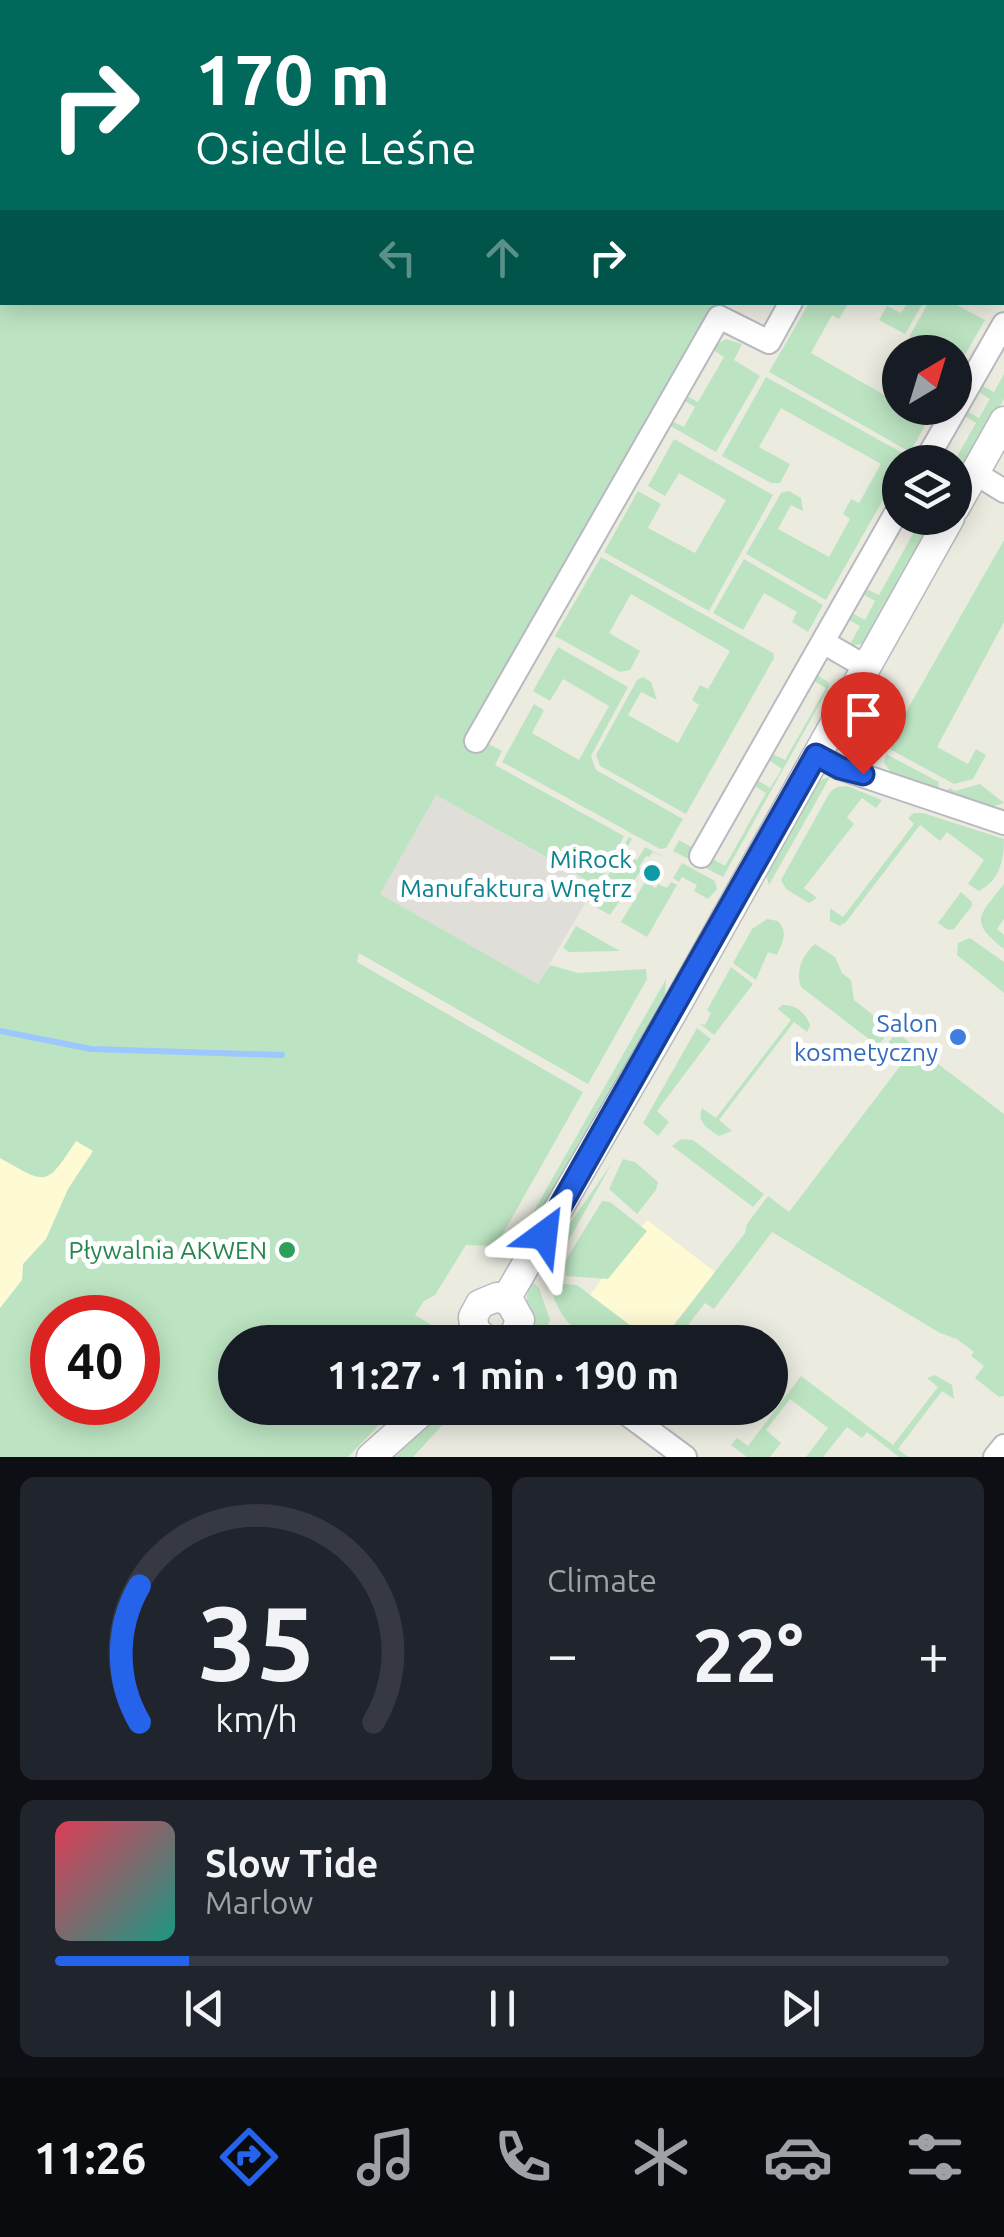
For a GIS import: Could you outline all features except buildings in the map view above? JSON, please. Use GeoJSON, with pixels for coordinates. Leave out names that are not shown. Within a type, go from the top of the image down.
{"type":"FeatureCollection","features":[{"type":"Feature","properties":{"kind":"street"},"geometry":{"type":"LineString","coordinates":[[476,741],[720,317],[769,342],[790,305]]}},
{"type":"Feature","properties":{"kind":"street"},"geometry":{"type":"LineString","coordinates":[[935,445],[1004,324]]}},
{"type":"Feature","properties":{"kind":"street"},"geometry":{"type":"LineString","coordinates":[[972,478],[1004,421]]}},
{"type":"Feature","properties":{"kind":"street"},"geometry":{"type":"LineString","coordinates":[[975,473],[1004,491]]}},
{"type":"Feature","properties":{"kind":"street"},"geometry":{"type":"LineString","coordinates":[[701,856],[884,535]]}},
{"type":"Feature","properties":{"kind":"street"},"geometry":{"type":"LineString","coordinates":[[506,1299],[940,535]]}},
{"type":"Feature","properties":{"kind":"street"},"geometry":{"type":"LineString","coordinates":[[823,642],[866,667]]}},
{"type":"Feature","properties":{"kind":"street"},"geometry":{"type":"LineString","coordinates":[[816,755],[840,768],[1004,823]]}},
{"type":"Feature","properties":{"kind":"street"},"geometry":{"type":"LineString","coordinates":[[475,1325],[476,1310],[488,1299],[506,1299],[517,1310],[509,1325]]}},
{"type":"Feature","properties":{"kind":"street"},"geometry":{"type":"LineString","coordinates":[[371,1457],[407,1425]]}},
{"type":"Feature","properties":{"kind":"street"},"geometry":{"type":"LineString","coordinates":[[643,1425],[685,1457]]}},
{"type":"Feature","properties":{"kind":"street"},"geometry":{"type":"LineString","coordinates":[[995,1457],[1004,1446]]}},
{"type":"Feature","properties":{"kind":"shaded area"},"geometry":{"type":"Polygon","coordinates":[[[436,795],[595,886],[538,984],[380,894],[436,795]]]}},
{"type":"Feature","properties":{"kind":"shaded area"},"geometry":{"type":"Polygon","coordinates":[[[169,1054],[0,1327],[0,1066],[169,1054]]]}},
{"type":"Feature","properties":{"kind":"shaded area"},"geometry":{"type":"Polygon","coordinates":[[[647,1220],[715,1272],[673,1325],[630,1325],[590,1295],[647,1220]]]}},
{"type":"Feature","properties":{"kind":"green space"},"geometry":{"type":"Polygon","coordinates":[[[0,305],[713,305],[504,672],[487,743],[502,751],[495,765],[624,836],[589,902],[583,902],[595,885],[436,795],[380,894],[538,984],[550,965],[578,973],[646,969],[647,979],[588,1084],[359,953],[357,962],[583,1092],[496,1246],[466,1245],[435,1295],[424,1301],[415,1315],[431,1325],[218,1325],[218,1425],[379,1425],[348,1457],[0,1457],[0,1308],[22,1280],[23,1264],[46,1239],[68,1189],[93,1151],[76,1141],[51,1174],[37,1177],[0,1158],[0,305]]]}},
{"type":"Feature","properties":{"kind":"green space"},"geometry":{"type":"Polygon","coordinates":[[[808,305],[847,305],[839,319],[832,315],[811,353],[882,394],[882,425],[925,425],[914,445],[898,445],[769,372],[808,305]]]}},
{"type":"Feature","properties":{"kind":"green space"},"geometry":{"type":"Polygon","coordinates":[[[906,305],[922,305],[905,334],[879,320],[887,306],[901,313],[906,305]]]}},
{"type":"Feature","properties":{"kind":"green space"},"geometry":{"type":"Polygon","coordinates":[[[927,305],[957,305],[985,320],[972,342],[972,335],[910,335],[927,305]]]}},
{"type":"Feature","properties":{"kind":"green space"},"geometry":{"type":"Polygon","coordinates":[[[726,339],[742,344],[734,360],[760,376],[716,452],[667,424],[669,420],[684,427],[695,407],[681,399],[683,394],[698,402],[724,357],[710,348],[726,339]]]}},
{"type":"Feature","properties":{"kind":"green space"},"geometry":{"type":"Polygon","coordinates":[[[1004,374],[1004,399],[972,456],[972,445],[964,445],[976,423],[972,414],[979,418],[990,399],[976,390],[979,384],[994,392],[1004,374]]]}},
{"type":"Feature","properties":{"kind":"green space"},"geometry":{"type":"Polygon","coordinates":[[[766,377],[888,445],[882,445],[882,502],[826,600],[746,554],[781,493],[789,491],[801,498],[803,511],[791,505],[778,529],[829,557],[850,519],[843,514],[851,499],[859,503],[881,464],[781,408],[759,447],[790,464],[780,483],[771,483],[722,456],[766,377]]]}},
{"type":"Feature","properties":{"kind":"green space"},"geometry":{"type":"Polygon","coordinates":[[[674,439],[773,495],[709,611],[604,552],[638,491],[661,504],[648,528],[695,553],[726,500],[679,473],[665,496],[648,486],[674,439]]]}},
{"type":"Feature","properties":{"kind":"green space"},"geometry":{"type":"Polygon","coordinates":[[[912,535],[928,535],[867,639],[863,644],[849,646],[860,626],[847,619],[850,612],[865,620],[875,601],[861,593],[864,588],[879,595],[912,535]]]}},
{"type":"Feature","properties":{"kind":"green space"},"geometry":{"type":"Polygon","coordinates":[[[1004,540],[1004,622],[937,747],[968,764],[976,749],[986,755],[973,779],[954,784],[886,747],[1004,540]]]}},
{"type":"Feature","properties":{"kind":"green space"},"geometry":{"type":"Polygon","coordinates":[[[601,557],[773,653],[774,658],[686,814],[600,766],[596,755],[637,680],[643,677],[651,682],[657,700],[641,692],[628,715],[678,743],[699,705],[692,700],[700,685],[708,689],[730,651],[631,594],[609,633],[640,651],[630,670],[620,672],[555,636],[601,557]]]}},
{"type":"Feature","properties":{"kind":"green space"},"geometry":{"type":"Polygon","coordinates":[[[744,559],[823,605],[808,632],[792,622],[797,612],[764,593],[743,630],[713,613],[744,559]]]}},
{"type":"Feature","properties":{"kind":"green space"},"geometry":{"type":"Polygon","coordinates":[[[558,647],[628,687],[591,756],[596,770],[683,819],[666,848],[660,849],[502,762],[534,704],[544,710],[532,733],[579,760],[609,706],[563,679],[550,701],[533,691],[558,647]]]}},
{"type":"Feature","properties":{"kind":"green space"},"geometry":{"type":"Polygon","coordinates":[[[815,674],[829,687],[723,877],[673,851],[679,840],[725,866],[766,793],[753,785],[756,779],[770,788],[782,769],[767,759],[770,753],[785,760],[826,688],[812,680],[815,674]]]}},
{"type":"Feature","properties":{"kind":"green space"},"geometry":{"type":"Polygon","coordinates":[[[886,754],[939,782],[938,791],[893,775],[884,763],[886,754]]]}},
{"type":"Feature","properties":{"kind":"green space"},"geometry":{"type":"Polygon","coordinates":[[[830,777],[769,885],[765,872],[817,781],[830,777]]]}},
{"type":"Feature","properties":{"kind":"green space"},"geometry":{"type":"Polygon","coordinates":[[[980,784],[1004,803],[991,807],[944,793],[950,788],[955,791],[980,784]]]}},
{"type":"Feature","properties":{"kind":"green space"},"geometry":{"type":"Polygon","coordinates":[[[847,786],[882,800],[876,808],[862,798],[847,817],[854,824],[804,888],[817,898],[809,903],[786,889],[781,880],[830,792],[847,786]]]}},
{"type":"Feature","properties":{"kind":"green space"},"geometry":{"type":"Polygon","coordinates":[[[914,813],[1004,839],[996,876],[979,891],[968,884],[984,860],[947,832],[940,841],[920,825],[846,922],[840,926],[830,921],[830,908],[843,917],[914,824],[908,818],[914,813]]]}},
{"type":"Feature","properties":{"kind":"green space"},"geometry":{"type":"Polygon","coordinates":[[[629,837],[632,839],[624,853],[637,860],[645,847],[672,861],[653,852],[646,856],[639,867],[642,869],[610,915],[592,905],[629,837]]]}},
{"type":"Feature","properties":{"kind":"green space"},"geometry":{"type":"Polygon","coordinates":[[[682,863],[715,881],[717,889],[708,899],[694,891],[697,885],[682,877],[679,882],[673,878],[682,863]]]}},
{"type":"Feature","properties":{"kind":"green space"},"geometry":{"type":"Polygon","coordinates":[[[645,882],[656,888],[658,884],[667,888],[671,882],[677,885],[647,937],[621,922],[645,882]]]}},
{"type":"Feature","properties":{"kind":"green space"},"geometry":{"type":"Polygon","coordinates":[[[1004,884],[1004,919],[997,929],[1004,935],[1004,949],[985,932],[981,918],[1004,884]]]}},
{"type":"Feature","properties":{"kind":"green space"},"geometry":{"type":"Polygon","coordinates":[[[961,892],[972,906],[954,929],[948,930],[938,923],[961,892]]]}},
{"type":"Feature","properties":{"kind":"green space"},"geometry":{"type":"Polygon","coordinates":[[[767,919],[778,921],[784,938],[777,955],[768,952],[756,980],[733,963],[752,929],[767,919]]]}},
{"type":"Feature","properties":{"kind":"green space"},"geometry":{"type":"Polygon","coordinates":[[[576,926],[620,951],[569,952],[563,948],[576,926]]]}},
{"type":"Feature","properties":{"kind":"green space"},"geometry":{"type":"Polygon","coordinates":[[[970,938],[1004,962],[1004,993],[957,955],[958,943],[970,938]]]}},
{"type":"Feature","properties":{"kind":"green space"},"geometry":{"type":"Polygon","coordinates":[[[815,944],[835,957],[842,973],[851,980],[854,1000],[891,1029],[878,1046],[801,987],[801,963],[815,944]]]}},
{"type":"Feature","properties":{"kind":"green space"},"geometry":{"type":"Polygon","coordinates":[[[731,967],[753,984],[714,1035],[699,1023],[705,1025],[711,1013],[707,1010],[731,967]]]}},
{"type":"Feature","properties":{"kind":"green space"},"geometry":{"type":"Polygon","coordinates":[[[666,979],[665,997],[517,1258],[510,1253],[666,979]]]}},
{"type":"Feature","properties":{"kind":"green space"},"geometry":{"type":"Polygon","coordinates":[[[782,1005],[800,1010],[810,1026],[807,1032],[794,1022],[719,1120],[732,1131],[719,1136],[702,1122],[702,1108],[716,1118],[791,1020],[778,1009],[782,1005]]]}},
{"type":"Feature","properties":{"kind":"green space"},"geometry":{"type":"Polygon","coordinates":[[[697,1028],[711,1039],[657,1111],[669,1122],[658,1136],[643,1123],[697,1028]]]}},
{"type":"Feature","properties":{"kind":"green space"},"geometry":{"type":"Polygon","coordinates":[[[896,1032],[1004,1114],[1004,1396],[999,1397],[975,1378],[984,1366],[957,1339],[940,1333],[772,1232],[714,1309],[705,1303],[688,1325],[674,1325],[745,1233],[747,1224],[768,1196],[789,1212],[901,1065],[883,1051],[896,1032]]]}},
{"type":"Feature","properties":{"kind":"green space"},"geometry":{"type":"Polygon","coordinates":[[[681,1139],[693,1140],[764,1194],[753,1207],[672,1146],[681,1139]]]}},
{"type":"Feature","properties":{"kind":"green space"},"geometry":{"type":"Polygon","coordinates":[[[623,1159],[635,1162],[658,1182],[637,1214],[609,1189],[623,1159]]]}},
{"type":"Feature","properties":{"kind":"green space"},"geometry":{"type":"Polygon","coordinates":[[[612,1163],[555,1265],[547,1270],[539,1268],[612,1163]]]}},
{"type":"Feature","properties":{"kind":"green space"},"geometry":{"type":"Polygon","coordinates":[[[602,1201],[610,1202],[647,1231],[608,1279],[566,1276],[564,1263],[602,1201]]]}},
{"type":"Feature","properties":{"kind":"green space"},"geometry":{"type":"Polygon","coordinates":[[[532,1281],[539,1288],[550,1320],[548,1325],[533,1322],[527,1296],[532,1281]]]}},
{"type":"Feature","properties":{"kind":"green space"},"geometry":{"type":"Polygon","coordinates":[[[556,1283],[577,1285],[630,1325],[570,1325],[552,1293],[556,1283]]]}},
{"type":"Feature","properties":{"kind":"green space"},"geometry":{"type":"Polygon","coordinates":[[[935,1375],[952,1385],[954,1399],[942,1391],[898,1449],[908,1457],[899,1457],[867,1432],[862,1438],[847,1427],[823,1457],[806,1457],[828,1428],[790,1399],[788,1402],[788,1393],[801,1376],[893,1445],[938,1387],[927,1378],[935,1375]]]}},
{"type":"Feature","properties":{"kind":"green space"},"geometry":{"type":"Polygon","coordinates":[[[426,1425],[442,1425],[413,1457],[391,1457],[426,1425]]]}},
{"type":"Feature","properties":{"kind":"green space"},"geometry":{"type":"Polygon","coordinates":[[[764,1425],[770,1425],[766,1430],[781,1443],[770,1457],[747,1457],[731,1445],[737,1438],[748,1446],[764,1425]]]}},
{"type":"Feature","properties":{"kind":"waterway"},"geometry":{"type":"LineString","coordinates":[[0,1031],[91,1049],[282,1055]]}},
{"type":"Feature","properties":{"kind":"place","name":"MiRock Manufaktura Wnętrz"},"geometry":{"type":"Point","coordinates":[652,873]}},
{"type":"Feature","properties":{"kind":"place","name":"Salon kosmetyczny"},"geometry":{"type":"Point","coordinates":[958,1037]}},
{"type":"Feature","properties":{"kind":"place","name":"Pływalnia AKWEN"},"geometry":{"type":"Point","coordinates":[287,1250]}},
{"type":"Feature","properties":{"kind":"route"},"geometry":{"type":"LineString","coordinates":[[544,1235],[816,755],[840,768],[863,774]]}}]}
